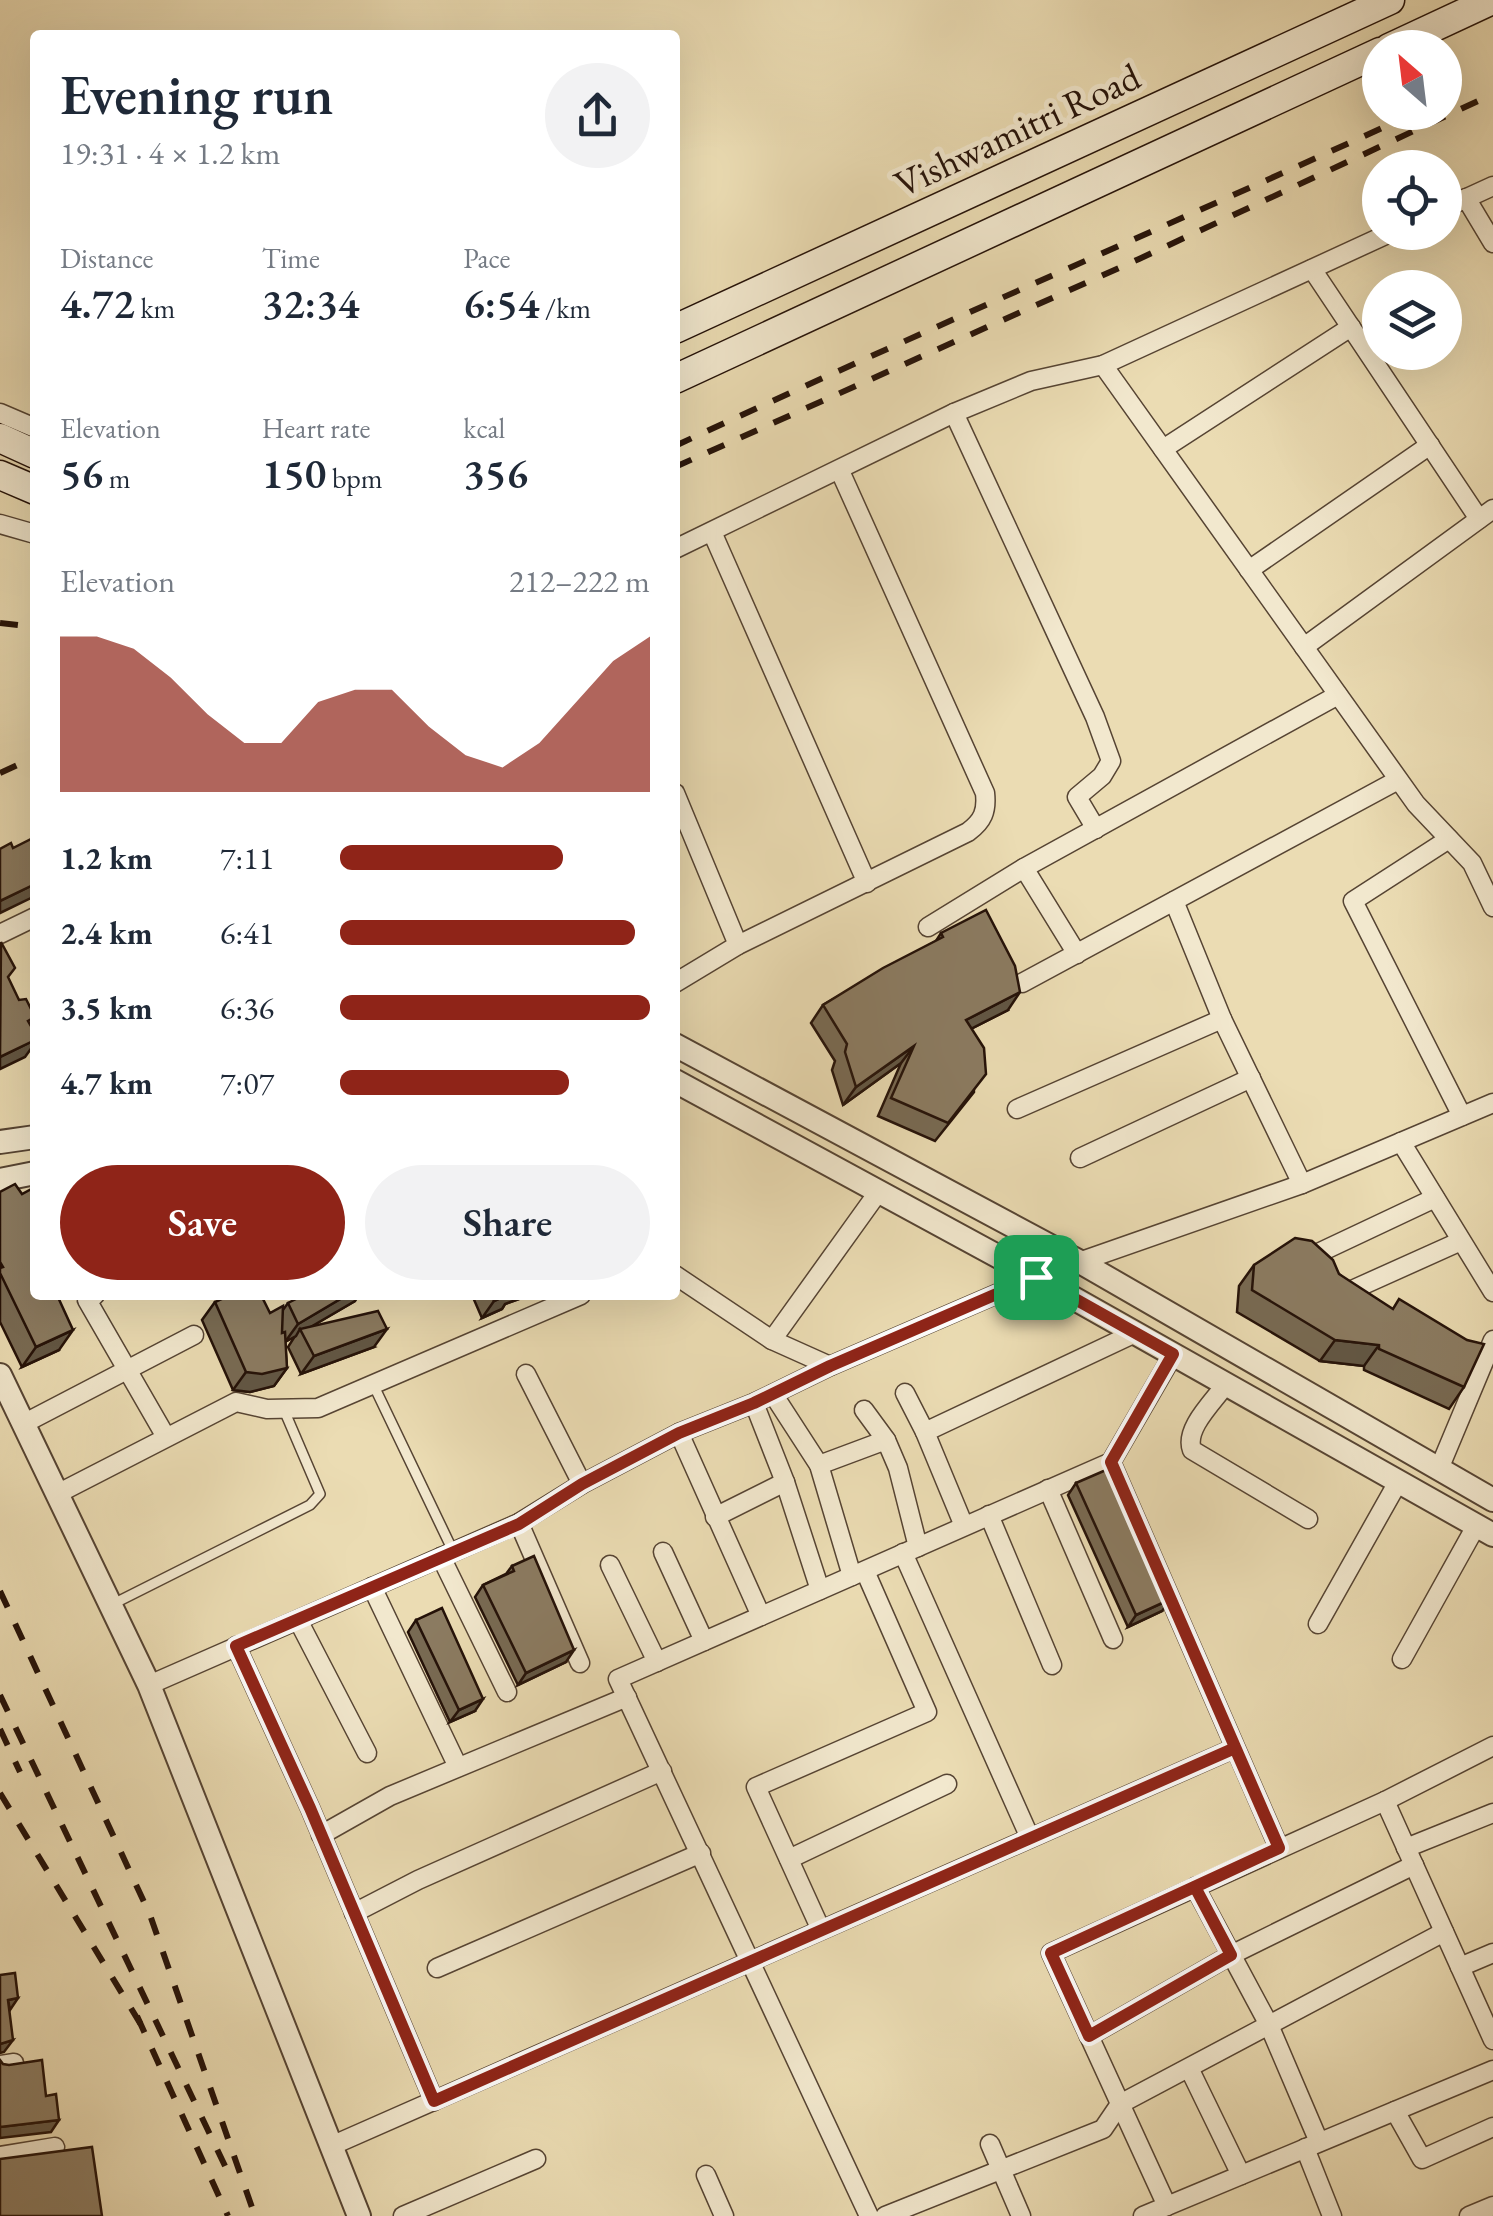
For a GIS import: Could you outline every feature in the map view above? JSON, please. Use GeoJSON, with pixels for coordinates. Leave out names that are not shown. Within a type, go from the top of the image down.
{"type":"FeatureCollection","features":[{"type":"Feature","properties":{"kind":"main road","name":"Vishwamitri Road"},"geometry":{"type":"LineString","coordinates":[[680,326],[1390,0]]}},
{"type":"Feature","properties":{"kind":"main road"},"geometry":{"type":"LineString","coordinates":[[1428,30],[1492,0]]}},
{"type":"Feature","properties":{"kind":"main road"},"geometry":{"type":"LineString","coordinates":[[680,378],[1362,60]]}},
{"type":"Feature","properties":{"kind":"main road"},"geometry":{"type":"LineString","coordinates":[[0,438],[30,452]]}},
{"type":"Feature","properties":{"kind":"main road"},"geometry":{"type":"LineString","coordinates":[[0,475],[30,488]]}},
{"type":"Feature","properties":{"kind":"street"},"geometry":{"type":"LineString","coordinates":[[1462,200],[1493,186]]}},
{"type":"Feature","properties":{"kind":"street"},"geometry":{"type":"LineString","coordinates":[[1466,198],[1493,243]]}},
{"type":"Feature","properties":{"kind":"street"},"geometry":{"type":"LineString","coordinates":[[680,547],[954,413],[1031,381],[1103,366],[1362,246]]}},
{"type":"Feature","properties":{"kind":"street"},"geometry":{"type":"LineString","coordinates":[[1304,647],[1486,514],[1430,445],[1312,270]]}},
{"type":"Feature","properties":{"kind":"street"},"geometry":{"type":"LineString","coordinates":[[1162,448],[1350,328]]}},
{"type":"Feature","properties":{"kind":"street"},"geometry":{"type":"LineString","coordinates":[[1103,366],[1398,780],[1472,863],[1493,907]]}},
{"type":"Feature","properties":{"kind":"street"},"geometry":{"type":"LineString","coordinates":[[0,413],[30,426]]}},
{"type":"Feature","properties":{"kind":"street"},"geometry":{"type":"LineString","coordinates":[[954,413],[1095,717],[1111,761],[1102,776],[1077,797],[1096,829]]}},
{"type":"Feature","properties":{"kind":"street"},"geometry":{"type":"LineString","coordinates":[[1249,570],[1430,445]]}},
{"type":"Feature","properties":{"kind":"street"},"geometry":{"type":"LineString","coordinates":[[680,980],[738,945],[968,832],[986,808],[985,793],[840,471]]}},
{"type":"Feature","properties":{"kind":"street"},"geometry":{"type":"LineString","coordinates":[[0,524],[30,533]]}},
{"type":"Feature","properties":{"kind":"street"},"geometry":{"type":"LineString","coordinates":[[712,532],[867,883]]}},
{"type":"Feature","properties":{"kind":"street"},"geometry":{"type":"LineString","coordinates":[[928,927],[1024,868],[1338,695]]}},
{"type":"Feature","properties":{"kind":"street"},"geometry":{"type":"LineString","coordinates":[[1022,984],[1398,780]]}},
{"type":"Feature","properties":{"kind":"street"},"geometry":{"type":"LineString","coordinates":[[680,805],[738,945]]}},
{"type":"Feature","properties":{"kind":"street"},"geometry":{"type":"LineString","coordinates":[[1449,839],[1353,900],[1462,1116]]}},
{"type":"Feature","properties":{"kind":"street"},"geometry":{"type":"LineString","coordinates":[[1024,868],[1077,954]]}},
{"type":"Feature","properties":{"kind":"street"},"geometry":{"type":"LineString","coordinates":[[1174,901],[1222,1019],[1302,1184]]}},
{"type":"Feature","properties":{"kind":"street"},"geometry":{"type":"LineString","coordinates":[[0,934],[30,919]]}},
{"type":"Feature","properties":{"kind":"street"},"geometry":{"type":"LineString","coordinates":[[1017,1108],[1222,1019]]}},
{"type":"Feature","properties":{"kind":"street"},"geometry":{"type":"LineString","coordinates":[[680,1048],[1080,1262],[1493,1500]]}},
{"type":"Feature","properties":{"kind":"street"},"geometry":{"type":"LineString","coordinates":[[1080,1158],[1251,1078]]}},
{"type":"Feature","properties":{"kind":"street"},"geometry":{"type":"LineString","coordinates":[[680,1084],[1036,1277],[1484,1530],[1402,1659]]}},
{"type":"Feature","properties":{"kind":"street"},"geometry":{"type":"LineString","coordinates":[[149,1684],[519,1524],[582,1484],[679,1433],[830,1366],[1036,1277],[1302,1184],[1493,1103]]}},
{"type":"Feature","properties":{"kind":"street"},"geometry":{"type":"LineString","coordinates":[[0,1142],[30,1138]]}},
{"type":"Feature","properties":{"kind":"street"},"geometry":{"type":"LineString","coordinates":[[1400,1142],[1493,1292]]}},
{"type":"Feature","properties":{"kind":"street"},"geometry":{"type":"LineString","coordinates":[[0,1180],[30,1174]]}},
{"type":"Feature","properties":{"kind":"street"},"geometry":{"type":"LineString","coordinates":[[772,1340],[878,1191]]}},
{"type":"Feature","properties":{"kind":"street"},"geometry":{"type":"LineString","coordinates":[[1312,1256],[1434,1198]]}},
{"type":"Feature","properties":{"kind":"street"},"geometry":{"type":"LineString","coordinates":[[1352,1290],[1461,1241]]}},
{"type":"Feature","properties":{"kind":"street"},"geometry":{"type":"LineString","coordinates":[[680,1277],[772,1340],[830,1366]]}},
{"type":"Feature","properties":{"kind":"street"},"geometry":{"type":"LineString","coordinates":[[87,1300],[166,1438]]}},
{"type":"Feature","properties":{"kind":"street"},"geometry":{"type":"LineString","coordinates":[[56,1494],[236,1402],[284,1410],[318,1408],[569,1300]]}},
{"type":"Feature","properties":{"kind":"street"},"geometry":{"type":"LineString","coordinates":[[925,1432],[1133,1334]]}},
{"type":"Feature","properties":{"kind":"street"},"geometry":{"type":"LineString","coordinates":[[23,1424],[194,1336]]}},
{"type":"Feature","properties":{"kind":"street"},"geometry":{"type":"LineString","coordinates":[[1439,1469],[1493,1340]]}},
{"type":"Feature","properties":{"kind":"street"},"geometry":{"type":"LineString","coordinates":[[869,2216],[618,1679],[1111,1462],[1173,1354]]}},
{"type":"Feature","properties":{"kind":"street"},"geometry":{"type":"LineString","coordinates":[[526,1374],[582,1484]]}},
{"type":"Feature","properties":{"kind":"street"},"geometry":{"type":"LineString","coordinates":[[0,1375],[149,1684],[358,2216]]}},
{"type":"Feature","properties":{"kind":"street"},"geometry":{"type":"LineString","coordinates":[[1226,1384],[1190,1434],[1192,1450],[1308,1519]]}},
{"type":"Feature","properties":{"kind":"street"},"geometry":{"type":"LineString","coordinates":[[906,1393],[964,1526]]}},
{"type":"Feature","properties":{"kind":"street"},"geometry":{"type":"LineString","coordinates":[[773,1394],[819,1465],[858,1573],[927,1712],[756,1787],[821,1930]]}},
{"type":"Feature","properties":{"kind":"street"},"geometry":{"type":"LineString","coordinates":[[754,1403],[786,1482],[820,1590]]}},
{"type":"Feature","properties":{"kind":"street"},"geometry":{"type":"LineString","coordinates":[[864,1410],[886,1440],[898,1468],[911,1550],[1030,1838]]}},
{"type":"Feature","properties":{"kind":"street"},"geometry":{"type":"LineString","coordinates":[[679,1433],[761,1616]]}},
{"type":"Feature","properties":{"kind":"street"},"geometry":{"type":"LineString","coordinates":[[819,1465],[886,1440]]}},
{"type":"Feature","properties":{"kind":"street"},"geometry":{"type":"LineString","coordinates":[[1111,1462],[1279,1848]]}},
{"type":"Feature","properties":{"kind":"street"},"geometry":{"type":"LineString","coordinates":[[715,1518],[786,1482]]}},
{"type":"Feature","properties":{"kind":"street"},"geometry":{"type":"LineString","coordinates":[[1318,1624],[1398,1482]]}},
{"type":"Feature","properties":{"kind":"street"},"geometry":{"type":"LineString","coordinates":[[1048,1489],[1113,1639]]}},
{"type":"Feature","properties":{"kind":"street"},"geometry":{"type":"LineString","coordinates":[[990,1515],[1052,1665]]}},
{"type":"Feature","properties":{"kind":"street"},"geometry":{"type":"LineString","coordinates":[[519,1524],[580,1663]]}},
{"type":"Feature","properties":{"kind":"street"},"geometry":{"type":"LineString","coordinates":[[663,1552],[704,1642]]}},
{"type":"Feature","properties":{"kind":"street"},"geometry":{"type":"LineString","coordinates":[[447,1554],[507,1692]]}},
{"type":"Feature","properties":{"kind":"street"},"geometry":{"type":"LineString","coordinates":[[610,1566],[656,1662]]}},
{"type":"Feature","properties":{"kind":"street"},"geometry":{"type":"LineString","coordinates":[[372,1587],[458,1767]]}},
{"type":"Feature","properties":{"kind":"street"},"geometry":{"type":"LineString","coordinates":[[298,1620],[367,1753]]}},
{"type":"Feature","properties":{"kind":"street"},"geometry":{"type":"LineString","coordinates":[[236,1646],[434,2101]]}},
{"type":"Feature","properties":{"kind":"street"},"geometry":{"type":"LineString","coordinates":[[321,1835],[390,1796],[627,1697]]}},
{"type":"Feature","properties":{"kind":"street"},"geometry":{"type":"LineString","coordinates":[[1167,2206],[1051,1953],[1385,1802],[1493,1746]]}},
{"type":"Feature","properties":{"kind":"street"},"geometry":{"type":"LineString","coordinates":[[331,2146],[1235,1748]]}},
{"type":"Feature","properties":{"kind":"street"},"geometry":{"type":"LineString","coordinates":[[354,1913],[418,1880],[662,1771]]}},
{"type":"Feature","properties":{"kind":"street"},"geometry":{"type":"LineString","coordinates":[[789,1859],[948,1784]]}},
{"type":"Feature","properties":{"kind":"street"},"geometry":{"type":"LineString","coordinates":[[1385,1802],[1460,1967],[1488,2013],[1493,2040]]}},
{"type":"Feature","properties":{"kind":"street"},"geometry":{"type":"LineString","coordinates":[[1089,2036],[1410,1857],[1491,1818]]}},
{"type":"Feature","properties":{"kind":"street"},"geometry":{"type":"LineString","coordinates":[[437,1968],[701,1852]]}},
{"type":"Feature","properties":{"kind":"street"},"geometry":{"type":"LineString","coordinates":[[1195,1887],[1268,2026],[1312,2145],[1332,2216]]}},
{"type":"Feature","properties":{"kind":"street"},"geometry":{"type":"LineString","coordinates":[[885,2216],[1103,2129],[1120,2104],[1444,1932]]}},
{"type":"Feature","properties":{"kind":"street"},"geometry":{"type":"LineString","coordinates":[[1460,1967],[1493,1953]]}},
{"type":"Feature","properties":{"kind":"street"},"geometry":{"type":"LineString","coordinates":[[1190,2068],[1241,2175]]}},
{"type":"Feature","properties":{"kind":"street"},"geometry":{"type":"LineString","coordinates":[[1143,2216],[1493,2070]]}},
{"type":"Feature","properties":{"kind":"street"},"geometry":{"type":"LineString","coordinates":[[1396,2110],[1422,2159],[1493,2126]]}},
{"type":"Feature","properties":{"kind":"street"},"geometry":{"type":"LineString","coordinates":[[990,2144],[1021,2216]]}},
{"type":"Feature","properties":{"kind":"street"},"geometry":{"type":"LineString","coordinates":[[0,2156],[55,2147]]}},
{"type":"Feature","properties":{"kind":"street"},"geometry":{"type":"LineString","coordinates":[[402,2216],[536,2159]]}},
{"type":"Feature","properties":{"kind":"street"},"geometry":{"type":"LineString","coordinates":[[706,2175],[724,2216]]}},
{"type":"Feature","properties":{"kind":"street"},"geometry":{"type":"LineString","coordinates":[[1469,2216],[1493,2206]]}},
{"type":"Feature","properties":{"kind":"lane"},"geometry":{"type":"LineString","coordinates":[[374,1384],[447,1554]]}},
{"type":"Feature","properties":{"kind":"lane"},"geometry":{"type":"LineString","coordinates":[[110,1605],[310,1505],[320,1494],[284,1410]]}},
{"type":"Feature","properties":{"kind":"building"},"geometry":{"type":"Polygon","coordinates":[[[30,840],[30,886],[0,901],[0,849],[11,843],[13,848],[30,840]]]}},
{"type":"Feature","properties":{"kind":"building"},"geometry":{"type":"Polygon","coordinates":[[[986,910],[1015,966],[1020,992],[966,1020],[984,1048],[986,1074],[948,1123],[891,1098],[914,1046],[856,1087],[845,1052],[847,1044],[823,1005],[986,910]]]}},
{"type":"Feature","properties":{"kind":"building"},"geometry":{"type":"Polygon","coordinates":[[[1,942],[15,968],[8,977],[19,1000],[26,999],[30,1007],[30,1042],[0,1057],[1,942]]]}},
{"type":"Feature","properties":{"kind":"building"},"geometry":{"type":"Polygon","coordinates":[[[15,1184],[22,1194],[30,1190],[30,1300],[59,1300],[73,1330],[36,1347],[0,1273],[0,1192],[15,1184]]]}},
{"type":"Feature","properties":{"kind":"building"},"geometry":{"type":"Polygon","coordinates":[[[1295,1238],[1312,1241],[1333,1260],[1339,1274],[1393,1309],[1399,1299],[1467,1340],[1484,1344],[1464,1387],[1379,1349],[1379,1345],[1335,1340],[1252,1290],[1254,1265],[1295,1238]]]}},
{"type":"Feature","properties":{"kind":"building"},"geometry":{"type":"Polygon","coordinates":[[[264,1300],[270,1313],[283,1306],[287,1368],[262,1374],[246,1372],[215,1302],[264,1300]]]}},
{"type":"Feature","properties":{"kind":"building"},"geometry":{"type":"Polygon","coordinates":[[[294,1300],[339,1300],[298,1324],[288,1303],[294,1300]]]}},
{"type":"Feature","properties":{"kind":"building"},"geometry":{"type":"Polygon","coordinates":[[[378,1311],[387,1329],[314,1356],[300,1329],[378,1311]]]}},
{"type":"Feature","properties":{"kind":"building"},"geometry":{"type":"Polygon","coordinates":[[[1106,1470],[1126,1517],[1132,1515],[1171,1599],[1136,1615],[1076,1483],[1106,1470]]]}},
{"type":"Feature","properties":{"kind":"building"},"geometry":{"type":"Polygon","coordinates":[[[534,1556],[574,1650],[526,1673],[483,1585],[514,1571],[512,1566],[534,1556]]]}},
{"type":"Feature","properties":{"kind":"building"},"geometry":{"type":"Polygon","coordinates":[[[442,1608],[483,1699],[459,1710],[416,1620],[442,1608]]]}},
{"type":"Feature","properties":{"kind":"building"},"geometry":{"type":"Polygon","coordinates":[[[15,1973],[18,1998],[8,2000],[13,2040],[0,2044],[0,1975],[15,1973]]]}},
{"type":"Feature","properties":{"kind":"building"},"geometry":{"type":"Polygon","coordinates":[[[0,2060],[9,2065],[42,2060],[46,2096],[56,2094],[59,2120],[0,2127],[0,2060]]]}},
{"type":"Feature","properties":{"kind":"building"},"geometry":{"type":"Polygon","coordinates":[[[92,2147],[102,2216],[0,2216],[0,2159],[92,2147]]]}},
{"type":"Feature","properties":{"kind":"railway"},"geometry":{"type":"LineString","coordinates":[[680,465],[1139,259],[1493,94]]}},
{"type":"Feature","properties":{"kind":"railway"},"geometry":{"type":"LineString","coordinates":[[680,444],[1377,130]]}},
{"type":"Feature","properties":{"kind":"railway"},"geometry":{"type":"LineString","coordinates":[[0,623],[30,626]]}},
{"type":"Feature","properties":{"kind":"railway"},"geometry":{"type":"LineString","coordinates":[[0,773],[30,759]]}},
{"type":"Feature","properties":{"kind":"railway"},"geometry":{"type":"LineString","coordinates":[[0,1591],[150,1915],[255,2216]]}},
{"type":"Feature","properties":{"kind":"railway"},"geometry":{"type":"LineString","coordinates":[[0,1695],[226,2168]]}},
{"type":"Feature","properties":{"kind":"railway"},"geometry":{"type":"LineString","coordinates":[[0,1729],[20,1772]]}},
{"type":"Feature","properties":{"kind":"railway"},"geometry":{"type":"LineString","coordinates":[[0,1793],[143,2028]]}},
{"type":"Feature","properties":{"kind":"railway"},"geometry":{"type":"LineString","coordinates":[[137,2016],[228,2216]]}},
{"type":"Feature","properties":{"kind":"route"},"geometry":{"type":"LineString","coordinates":[[1036,1277],[679,1433],[582,1484],[519,1524],[236,1646],[310,1808],[434,2101],[1235,1748],[1279,1848],[1195,1887],[1231,1955],[1089,2036],[1051,1953],[1279,1848],[1111,1462],[1173,1354],[1036,1277]]}}]}
